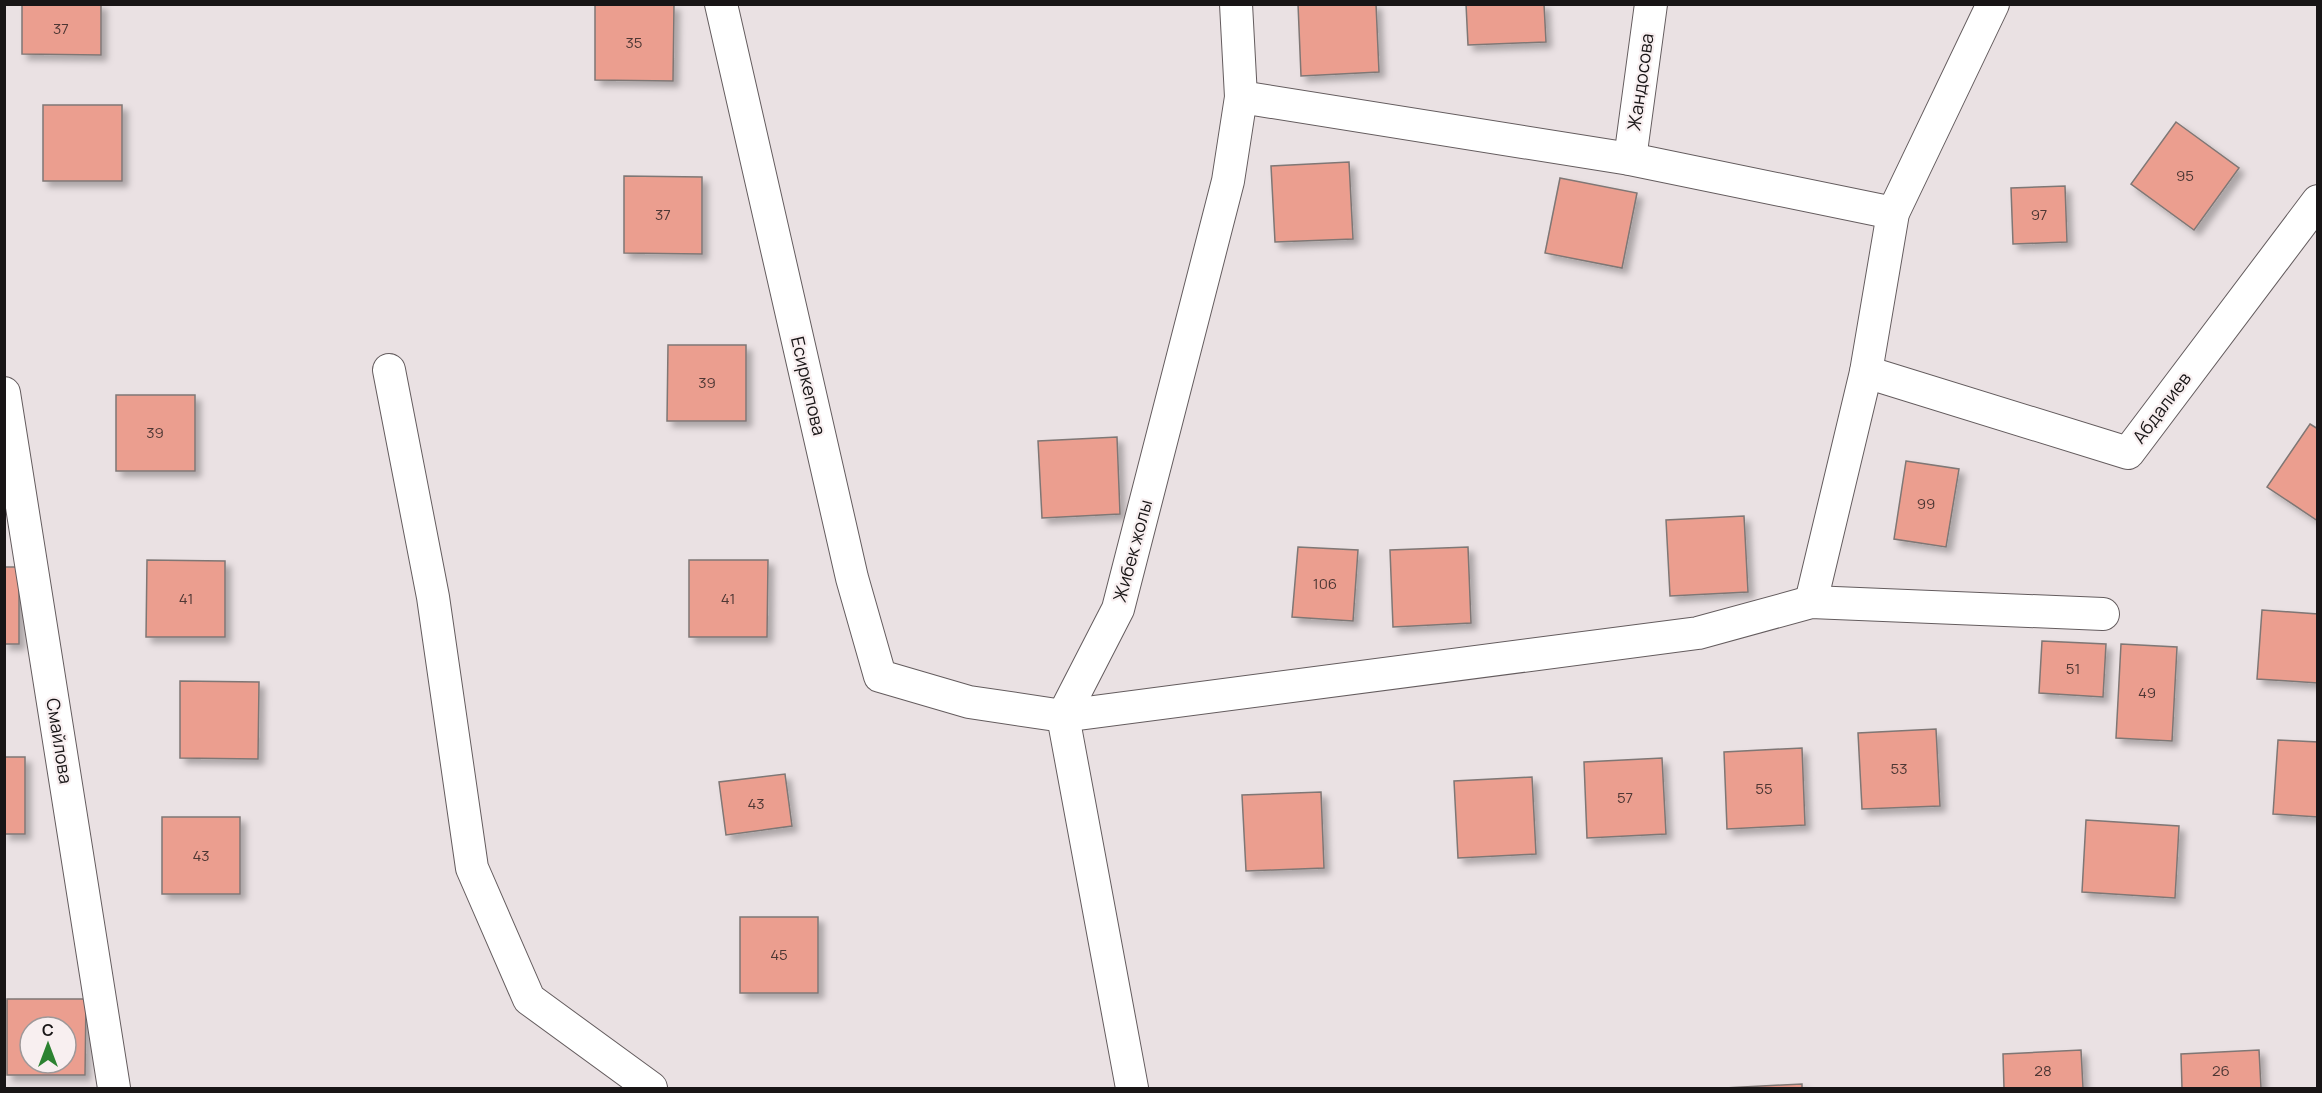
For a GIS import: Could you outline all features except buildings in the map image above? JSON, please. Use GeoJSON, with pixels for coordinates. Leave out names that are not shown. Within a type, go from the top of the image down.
{"type":"FeatureCollection","features":[{"type":"Feature","properties":{"kind":"street","name":"Есиркепова"},"geometry":{"type":"LineString","coordinates":[[721,4],[852,578],[880,676],[969,702],[1063,716]]}},
{"type":"Feature","properties":{"kind":"street","name":"Жибек жолы"},"geometry":{"type":"LineString","coordinates":[[1063,716],[1118,609],[1228,181],[1241,97],[1236,4]]}},
{"type":"Feature","properties":{"kind":"street","name":"Жандосова"},"geometry":{"type":"LineString","coordinates":[[1630,159],[1651,4]]}},
{"type":"Feature","properties":{"kind":"street"},"geometry":{"type":"LineString","coordinates":[[1811,602],[1866,372],[1893,213],[1993,4]]}},
{"type":"Feature","properties":{"kind":"street"},"geometry":{"type":"LineString","coordinates":[[1241,97],[1630,159],[1893,213]]}},
{"type":"Feature","properties":{"kind":"street","name":"Абдалиев"},"geometry":{"type":"LineString","coordinates":[[1866,372],[2128,453],[2318,201]]}},
{"type":"Feature","properties":{"kind":"street"},"geometry":{"type":"LineString","coordinates":[[389,370],[433,597],[472,868],[529,999],[651,1089]]}},
{"type":"Feature","properties":{"kind":"street","name":"Смайлова"},"geometry":{"type":"LineString","coordinates":[[4,393],[114,1089]]}},
{"type":"Feature","properties":{"kind":"street"},"geometry":{"type":"LineString","coordinates":[[1132,1089],[1063,716],[1698,633],[1811,602],[2103,614]]}}]}
